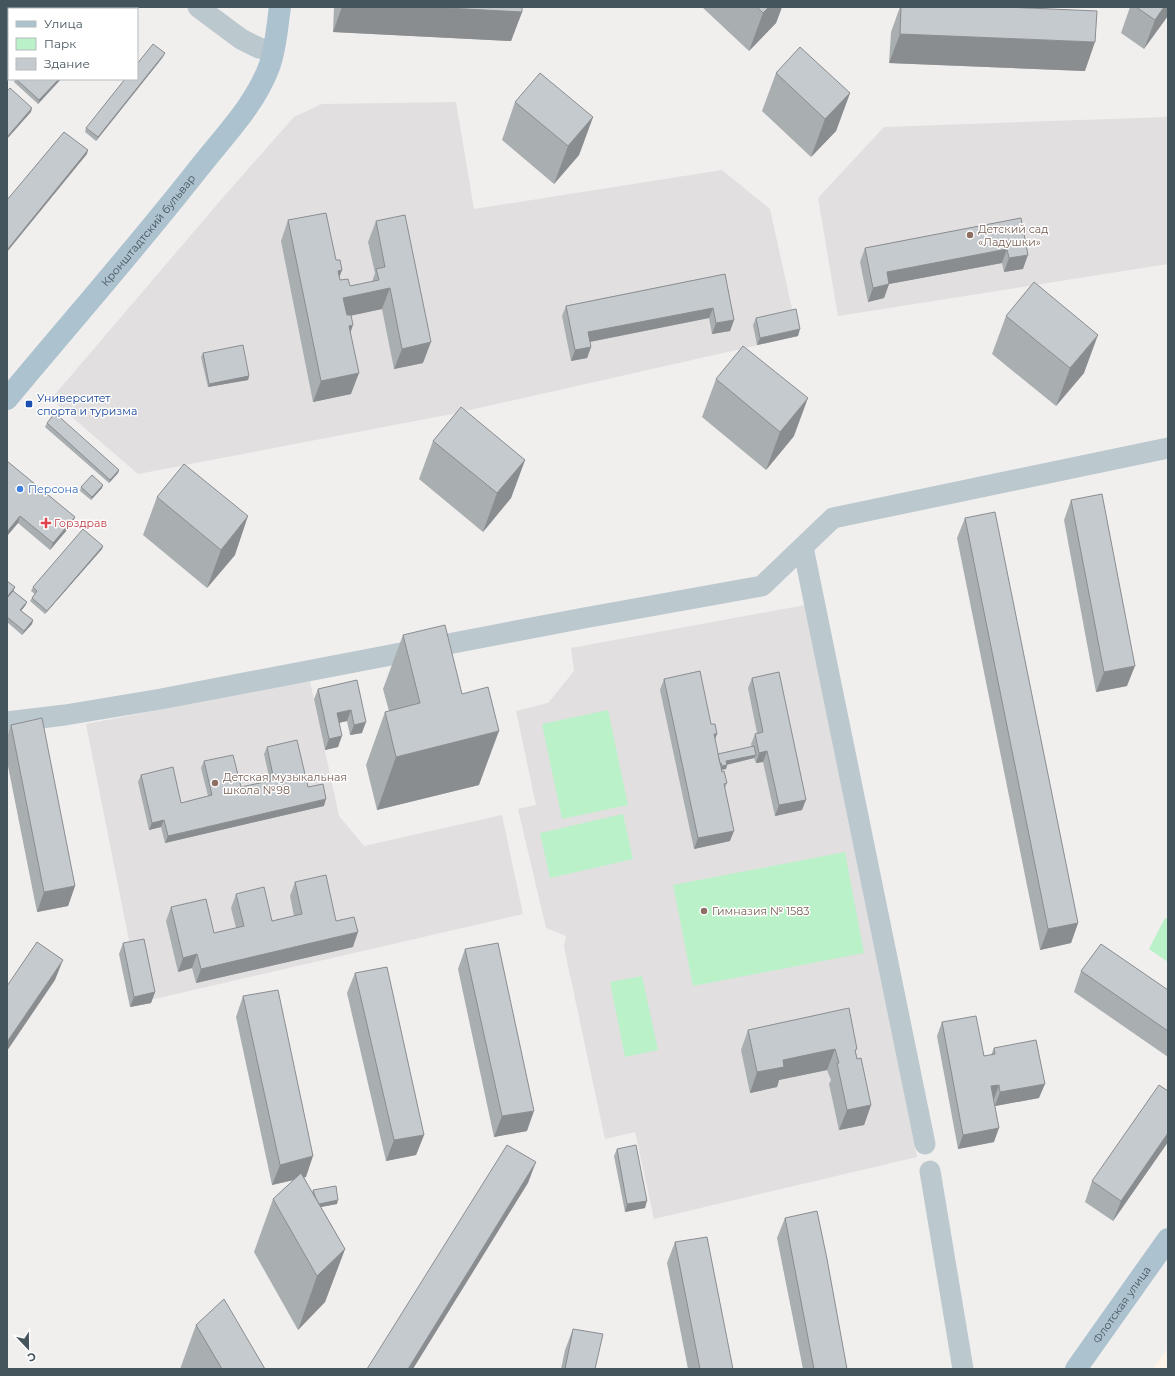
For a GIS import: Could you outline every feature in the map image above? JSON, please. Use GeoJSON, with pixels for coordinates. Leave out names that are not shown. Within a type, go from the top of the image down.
{"type":"FeatureCollection","features":[{"type":"Feature","properties":{"kind":"main road","name":"Кронштадтский бульвар"},"geometry":{"type":"LineString","coordinates":[[7,399],[166,209],[249,104],[270,66],[280,7]]}},
{"type":"Feature","properties":{"kind":"main road","name":"Флотская улица"},"geometry":{"type":"LineString","coordinates":[[1076,1369],[1168,1239]]}},
{"type":"Feature","properties":{"kind":"street"},"geometry":{"type":"LineString","coordinates":[[198,7],[241,38],[258,48],[273,51]]}},
{"type":"Feature","properties":{"kind":"street"},"geometry":{"type":"LineString","coordinates":[[7,722],[65,715],[161,699],[577,619],[762,586],[833,518],[1168,448]]}},
{"type":"Feature","properties":{"kind":"street"},"geometry":{"type":"LineString","coordinates":[[803,547],[925,1144]]}},
{"type":"Feature","properties":{"kind":"street"},"geometry":{"type":"LineString","coordinates":[[930,1171],[963,1369]]}},
{"type":"Feature","properties":{"kind":"shaded area"},"geometry":{"type":"Polygon","coordinates":[[[456,102],[474,209],[722,170],[770,209],[798,336],[457,413],[138,474],[51,399],[226,194],[294,117],[322,104],[456,102]]]}},
{"type":"Feature","properties":{"kind":"shaded area","name":"Детский сад «Ладушки»"},"geometry":{"type":"Polygon","coordinates":[[[1168,116],[1168,264],[838,316],[818,198],[884,127],[1168,116]]]}},
{"type":"Feature","properties":{"kind":"shaded area","name":"Гимназия № 1583"},"geometry":{"type":"Polygon","coordinates":[[[805,605],[917,1157],[654,1219],[635,1132],[605,1139],[564,947],[566,936],[546,928],[518,809],[536,805],[516,711],[548,703],[574,671],[571,648],[805,605]]]}},
{"type":"Feature","properties":{"kind":"shaded area"},"geometry":{"type":"Polygon","coordinates":[[[310,681],[339,816],[364,846],[502,815],[523,914],[150,1000],[131,951],[86,724],[310,681]]]}},
{"type":"Feature","properties":{"kind":"shaded area"},"geometry":{"type":"Polygon","coordinates":[[[1168,1348],[1168,1369],[1153,1369],[1168,1348]]]}},
{"type":"Feature","properties":{"kind":"green space"},"geometry":{"type":"Polygon","coordinates":[[[608,710],[628,805],[562,819],[542,724],[608,710]]]}},
{"type":"Feature","properties":{"kind":"green space"},"geometry":{"type":"Polygon","coordinates":[[[623,814],[633,859],[550,878],[540,833],[623,814]]]}},
{"type":"Feature","properties":{"kind":"green space"},"geometry":{"type":"Polygon","coordinates":[[[845,852],[864,953],[693,986],[673,885],[845,852]]]}},
{"type":"Feature","properties":{"kind":"green space"},"geometry":{"type":"Polygon","coordinates":[[[1165,918],[1168,919],[1168,962],[1149,949],[1165,918]]]}},
{"type":"Feature","properties":{"kind":"green space"},"geometry":{"type":"Polygon","coordinates":[[[642,976],[658,1050],[625,1057],[610,982],[642,976]]]}},
{"type":"Feature","properties":{"kind":"building"},"geometry":{"type":"Polygon","coordinates":[[[111,7],[112,8],[99,8],[111,7]]]}},
{"type":"Feature","properties":{"kind":"building"},"geometry":{"type":"Polygon","coordinates":[[[427,7],[522,7],[522,12],[427,7]]]}},
{"type":"Feature","properties":{"kind":"building"},"geometry":{"type":"Polygon","coordinates":[[[757,7],[769,7],[763,13],[757,7]]]}},
{"type":"Feature","properties":{"kind":"building"},"geometry":{"type":"Polygon","coordinates":[[[901,7],[1005,7],[1097,11],[1095,42],[900,34],[901,7]]]}},
{"type":"Feature","properties":{"kind":"building"},"geometry":{"type":"Polygon","coordinates":[[[1136,7],[1164,7],[1155,20],[1136,7]]]}},
{"type":"Feature","properties":{"kind":"building"},"geometry":{"type":"Polygon","coordinates":[[[153,44],[165,53],[98,137],[86,128],[124,80],[138,80],[138,63],[153,44]]]}},
{"type":"Feature","properties":{"kind":"building"},"geometry":{"type":"Polygon","coordinates":[[[800,47],[850,93],[825,119],[776,73],[800,47]]]}},
{"type":"Feature","properties":{"kind":"building"},"geometry":{"type":"Polygon","coordinates":[[[540,73],[593,117],[568,146],[515,102],[540,73]]]}},
{"type":"Feature","properties":{"kind":"building"},"geometry":{"type":"Polygon","coordinates":[[[17,80],[58,80],[39,100],[17,80]]]}},
{"type":"Feature","properties":{"kind":"building"},"geometry":{"type":"Polygon","coordinates":[[[10,88],[32,108],[7,137],[7,91],[10,88]]]}},
{"type":"Feature","properties":{"kind":"building"},"geometry":{"type":"Polygon","coordinates":[[[64,132],[88,150],[7,250],[7,200],[64,132]]]}},
{"type":"Feature","properties":{"kind":"building"},"geometry":{"type":"Polygon","coordinates":[[[326,213],[336,260],[340,260],[342,270],[338,271],[340,280],[348,279],[350,286],[379,280],[376,269],[385,267],[376,221],[405,215],[431,342],[402,349],[390,288],[343,298],[347,315],[351,315],[353,325],[349,326],[359,373],[321,381],[288,220],[326,213]]]}},
{"type":"Feature","properties":{"kind":"building"},"geometry":{"type":"Polygon","coordinates":[[[1021,218],[1028,255],[1009,258],[1007,249],[887,272],[889,284],[873,288],[865,248],[1021,218]]]}},
{"type":"Feature","properties":{"kind":"building"},"geometry":{"type":"Polygon","coordinates":[[[725,274],[734,320],[716,323],[713,308],[588,332],[591,347],[575,350],[566,306],[725,274]]]}},
{"type":"Feature","properties":{"kind":"building"},"geometry":{"type":"Polygon","coordinates":[[[1034,282],[1098,335],[1070,368],[1006,316],[1034,282]]]}},
{"type":"Feature","properties":{"kind":"building"},"geometry":{"type":"Polygon","coordinates":[[[796,309],[800,329],[760,338],[756,318],[796,309]]]}},
{"type":"Feature","properties":{"kind":"building"},"geometry":{"type":"Polygon","coordinates":[[[243,345],[249,376],[209,384],[203,353],[243,345]]]}},
{"type":"Feature","properties":{"kind":"building"},"geometry":{"type":"Polygon","coordinates":[[[743,346],[808,398],[780,432],[716,379],[743,346]]]}},
{"type":"Feature","properties":{"kind":"building"},"geometry":{"type":"Polygon","coordinates":[[[461,407],[525,460],[497,493],[433,441],[461,407]]]}},
{"type":"Feature","properties":{"kind":"building"},"geometry":{"type":"Polygon","coordinates":[[[55,413],[119,470],[110,480],[47,423],[55,413]]]}},
{"type":"Feature","properties":{"kind":"building"},"geometry":{"type":"Polygon","coordinates":[[[7,461],[75,517],[53,543],[20,516],[7,532],[7,461]]]}},
{"type":"Feature","properties":{"kind":"building"},"geometry":{"type":"Polygon","coordinates":[[[184,464],[248,516],[221,550],[157,497],[184,464]]]}},
{"type":"Feature","properties":{"kind":"building"},"geometry":{"type":"Polygon","coordinates":[[[92,475],[103,485],[92,497],[81,487],[92,475]]]}},
{"type":"Feature","properties":{"kind":"building"},"geometry":{"type":"Polygon","coordinates":[[[1102,494],[1135,666],[1104,672],[1071,500],[1102,494]]]}},
{"type":"Feature","properties":{"kind":"building"},"geometry":{"type":"Polygon","coordinates":[[[995,512],[1078,923],[1048,929],[965,518],[995,512]]]}},
{"type":"Feature","properties":{"kind":"building"},"geometry":{"type":"Polygon","coordinates":[[[83,529],[103,546],[47,611],[32,598],[37,591],[33,587],[83,529]]]}},
{"type":"Feature","properties":{"kind":"building"},"geometry":{"type":"Polygon","coordinates":[[[7,581],[15,587],[7,597],[7,581]]]}},
{"type":"Feature","properties":{"kind":"building"},"geometry":{"type":"Polygon","coordinates":[[[13,591],[27,602],[20,610],[33,620],[24,631],[7,617],[7,598],[13,591]]]}},
{"type":"Feature","properties":{"kind":"building"},"geometry":{"type":"Polygon","coordinates":[[[445,625],[462,694],[488,687],[499,731],[396,757],[385,712],[420,703],[403,635],[445,625]]]}},
{"type":"Feature","properties":{"kind":"building"},"geometry":{"type":"Polygon","coordinates":[[[700,671],[711,724],[715,724],[717,734],[714,734],[722,772],[724,771],[727,783],[724,784],[734,831],[698,838],[664,679],[700,671]]]}},
{"type":"Feature","properties":{"kind":"building"},"geometry":{"type":"Polygon","coordinates":[[[779,672],[806,800],[779,805],[767,751],[759,753],[755,734],[763,732],[752,678],[779,672]]]}},
{"type":"Feature","properties":{"kind":"building"},"geometry":{"type":"Polygon","coordinates":[[[357,680],[366,722],[354,725],[351,710],[337,713],[342,736],[329,739],[318,689],[357,680]]]}},
{"type":"Feature","properties":{"kind":"building"},"geometry":{"type":"Polygon","coordinates":[[[42,718],[75,886],[44,892],[11,725],[42,718]]]}},
{"type":"Feature","properties":{"kind":"building"},"geometry":{"type":"Polygon","coordinates":[[[297,740],[308,787],[323,784],[326,799],[168,836],[164,820],[152,823],[141,775],[173,767],[181,803],[212,795],[204,761],[233,755],[241,787],[274,780],[267,747],[297,740]]]}},
{"type":"Feature","properties":{"kind":"building"},"geometry":{"type":"Polygon","coordinates":[[[754,746],[756,755],[726,761],[727,765],[722,766],[720,763],[718,754],[754,746]]]}},
{"type":"Feature","properties":{"kind":"building"},"geometry":{"type":"Polygon","coordinates":[[[326,875],[336,921],[354,917],[358,932],[201,969],[197,954],[183,958],[171,907],[206,899],[214,933],[244,926],[236,894],[264,887],[272,921],[302,914],[295,882],[326,875]]]}},
{"type":"Feature","properties":{"kind":"building"},"geometry":{"type":"Polygon","coordinates":[[[144,939],[155,992],[134,997],[123,943],[144,939]]]}},
{"type":"Feature","properties":{"kind":"building"},"geometry":{"type":"Polygon","coordinates":[[[37,942],[63,960],[7,1042],[7,986],[37,942]]]}},
{"type":"Feature","properties":{"kind":"building"},"geometry":{"type":"Polygon","coordinates":[[[498,943],[534,1111],[502,1116],[465,949],[498,943]]]}},
{"type":"Feature","properties":{"kind":"building"},"geometry":{"type":"Polygon","coordinates":[[[1101,944],[1168,990],[1168,1031],[1081,971],[1101,944]]]}},
{"type":"Feature","properties":{"kind":"building"},"geometry":{"type":"Polygon","coordinates":[[[387,967],[424,1135],[394,1140],[355,973],[387,967]]]}},
{"type":"Feature","properties":{"kind":"building"},"geometry":{"type":"Polygon","coordinates":[[[278,990],[313,1156],[280,1165],[243,996],[278,990]]]}},
{"type":"Feature","properties":{"kind":"building"},"geometry":{"type":"Polygon","coordinates":[[[849,1008],[857,1049],[855,1050],[857,1059],[861,1058],[871,1105],[847,1110],[837,1063],[839,1063],[835,1049],[783,1060],[784,1067],[757,1072],[748,1030],[849,1008]]]}},
{"type":"Feature","properties":{"kind":"building"},"geometry":{"type":"Polygon","coordinates":[[[976,1016],[984,1056],[995,1054],[994,1048],[1036,1040],[1045,1084],[1000,1092],[999,1085],[991,1086],[999,1128],[963,1135],[942,1022],[976,1016]]]}},
{"type":"Feature","properties":{"kind":"building"},"geometry":{"type":"Polygon","coordinates":[[[1159,1085],[1168,1091],[1168,1133],[1121,1201],[1092,1181],[1159,1085]]]}},
{"type":"Feature","properties":{"kind":"building"},"geometry":{"type":"Polygon","coordinates":[[[507,1145],[536,1162],[408,1369],[367,1369],[507,1145]]]}},
{"type":"Feature","properties":{"kind":"building"},"geometry":{"type":"Polygon","coordinates":[[[636,1145],[647,1201],[627,1204],[617,1149],[636,1145]]]}},
{"type":"Feature","properties":{"kind":"building"},"geometry":{"type":"Polygon","coordinates":[[[301,1173],[345,1249],[317,1276],[273,1199],[301,1173]]]}},
{"type":"Feature","properties":{"kind":"building"},"geometry":{"type":"Polygon","coordinates":[[[336,1186],[338,1200],[319,1204],[313,1190],[336,1186]]]}},
{"type":"Feature","properties":{"kind":"building"},"geometry":{"type":"Polygon","coordinates":[[[817,1211],[847,1369],[814,1369],[785,1218],[817,1211]]]}},
{"type":"Feature","properties":{"kind":"building"},"geometry":{"type":"Polygon","coordinates":[[[707,1237],[733,1369],[700,1369],[675,1242],[707,1237]]]}},
{"type":"Feature","properties":{"kind":"building"},"geometry":{"type":"Polygon","coordinates":[[[224,1299],[265,1369],[222,1369],[196,1325],[224,1299]]]}},
{"type":"Feature","properties":{"kind":"building"},"geometry":{"type":"Polygon","coordinates":[[[573,1329],[603,1334],[595,1369],[565,1369],[573,1329]]]}},
{"type":"Feature","properties":{"kind":"place","name":"Детский сад «Ладушки»"},"geometry":{"type":"Point","coordinates":[970,235]}},
{"type":"Feature","properties":{"kind":"place","name":"Университет спорта и туризма"},"geometry":{"type":"Point","coordinates":[29,404]}},
{"type":"Feature","properties":{"kind":"place","name":"Персона"},"geometry":{"type":"Point","coordinates":[20,489]}},
{"type":"Feature","properties":{"kind":"place","name":"Горздрав"},"geometry":{"type":"Point","coordinates":[46,523]}},
{"type":"Feature","properties":{"kind":"place","name":"Детская музыкальная школа №98"},"geometry":{"type":"Point","coordinates":[215,783]}},
{"type":"Feature","properties":{"kind":"place","name":"Гимназия № 1583"},"geometry":{"type":"Point","coordinates":[704,911]}}]}
